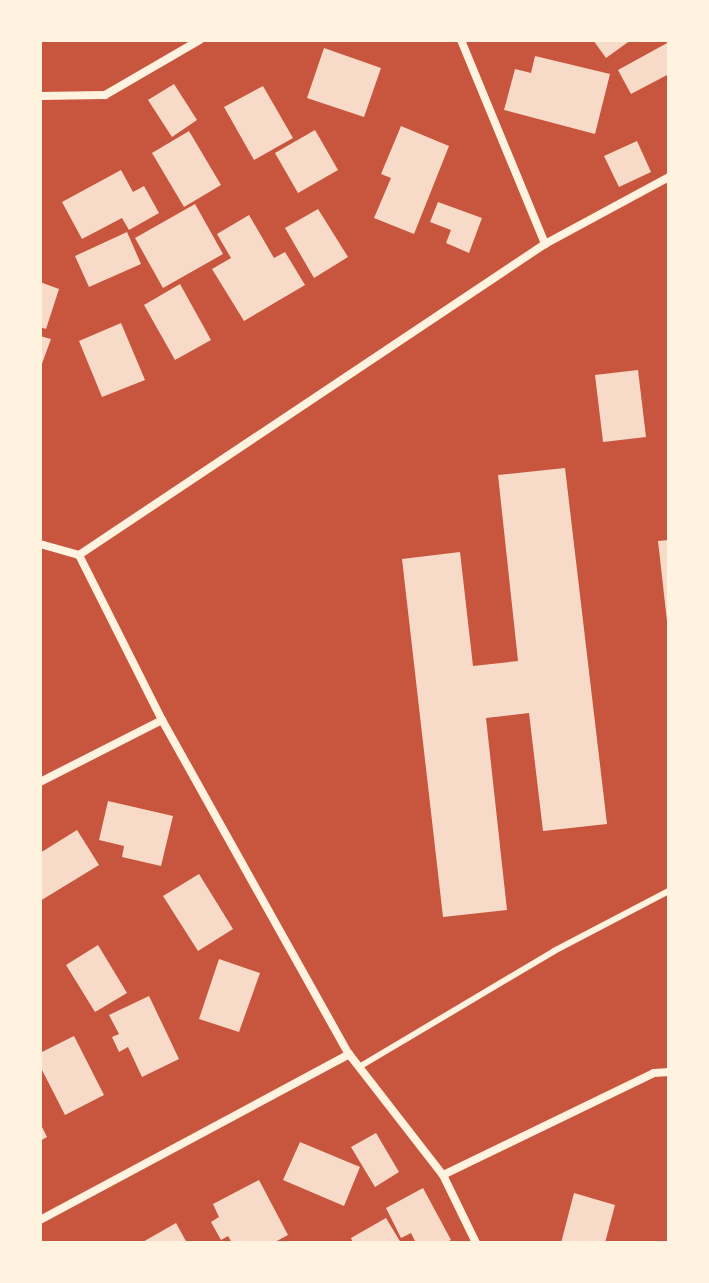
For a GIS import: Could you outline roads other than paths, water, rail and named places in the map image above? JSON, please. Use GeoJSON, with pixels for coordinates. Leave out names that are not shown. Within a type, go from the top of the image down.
{"type":"FeatureCollection","features":[{"type":"Feature","properties":{"kind":"street"},"geometry":{"type":"LineString","coordinates":[[40,96],[105,95],[200,40]]}},
{"type":"Feature","properties":{"kind":"street"},"geometry":{"type":"LineString","coordinates":[[461,40],[545,244]]}},
{"type":"Feature","properties":{"kind":"street"},"geometry":{"type":"LineString","coordinates":[[79,555],[545,244],[669,177]]}},
{"type":"Feature","properties":{"kind":"street"},"geometry":{"type":"LineString","coordinates":[[40,544],[79,555],[162,720],[349,1054],[443,1175],[476,1243]]}},
{"type":"Feature","properties":{"kind":"street"},"geometry":{"type":"LineString","coordinates":[[40,782],[162,720]]}},
{"type":"Feature","properties":{"kind":"street"},"geometry":{"type":"LineString","coordinates":[[40,1220],[349,1054]]}},
{"type":"Feature","properties":{"kind":"street"},"geometry":{"type":"LineString","coordinates":[[443,1175],[654,1073],[669,1072]]}},
{"type":"Feature","properties":{"kind":"lane"},"geometry":{"type":"LineString","coordinates":[[359,1067],[554,951],[669,891]]}}]}
